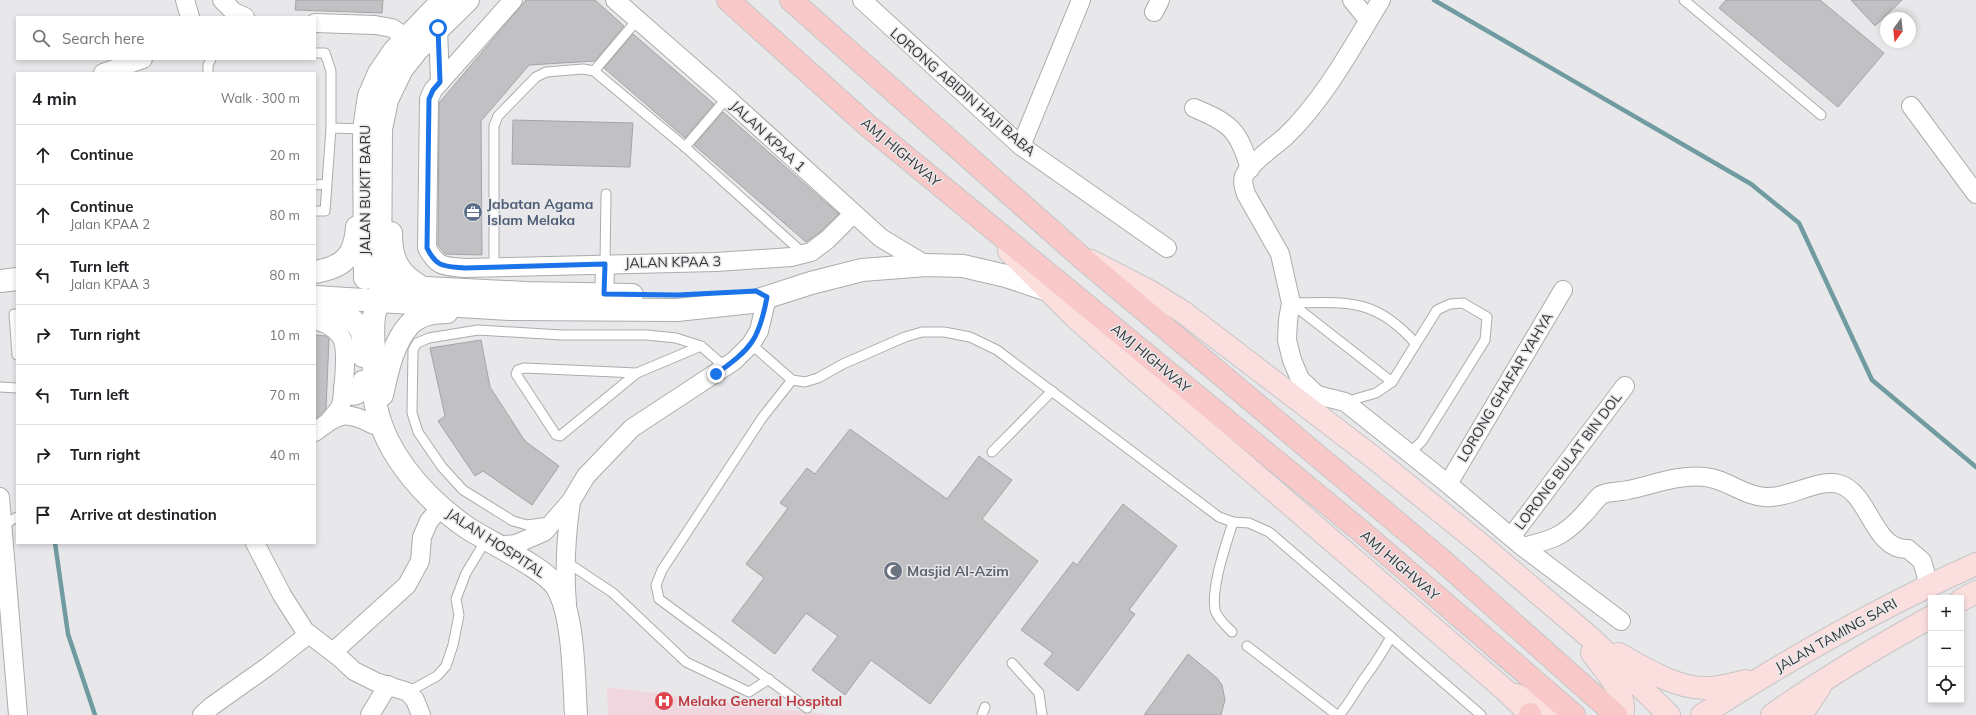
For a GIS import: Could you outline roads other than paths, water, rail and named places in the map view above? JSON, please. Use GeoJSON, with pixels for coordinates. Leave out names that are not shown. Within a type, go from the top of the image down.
{"type":"FeatureCollection","features":[{"type":"Feature","properties":{"kind":"highway"},"geometry":{"type":"LineString","coordinates":[[724,0],[746,16]]}},
{"type":"Feature","properties":{"kind":"highway","name":"AMJ HIGHWAY"},"geometry":{"type":"LineString","coordinates":[[728,0],[867,125],[1362,532],[1574,715]]}},
{"type":"Feature","properties":{"kind":"highway"},"geometry":{"type":"LineString","coordinates":[[791,0],[1081,257],[1444,562],[1616,715]]}},
{"type":"Feature","properties":{"kind":"main road"},"geometry":{"type":"LineString","coordinates":[[973,211],[1024,268],[1132,368],[1505,690],[1530,715]]}},
{"type":"Feature","properties":{"kind":"main road"},"geometry":{"type":"LineString","coordinates":[[1081,257],[1114,272],[1151,292],[1183,312],[1312,401],[1392,473],[1593,640],[1669,715]]}},
{"type":"Feature","properties":{"kind":"main road","name":"JALAN TAMING SARI"},"geometry":{"type":"LineString","coordinates":[[1702,715],[1760,678],[1892,603],[1976,564]]}},
{"type":"Feature","properties":{"kind":"main road"},"geometry":{"type":"LineString","coordinates":[[1964,598],[1976,592]]}},
{"type":"Feature","properties":{"kind":"main road"},"geometry":{"type":"LineString","coordinates":[[1569,619],[1620,692],[1624,710],[1622,715]]}},
{"type":"Feature","properties":{"kind":"main road"},"geometry":{"type":"LineString","coordinates":[[1772,715],[1826,677],[1866,652],[1928,619]]}},
{"type":"Feature","properties":{"kind":"main road"},"geometry":{"type":"LineString","coordinates":[[1593,640],[1657,676],[1682,684],[1706,688],[1760,678]]}},
{"type":"Feature","properties":{"kind":"main road"},"geometry":{"type":"LineString","coordinates":[[1801,715],[1826,677]]}},
{"type":"Feature","properties":{"kind":"main road"},"geometry":{"type":"LineString","coordinates":[[1505,690],[1564,715]]}},
{"type":"Feature","properties":{"kind":"street"},"geometry":{"type":"LineString","coordinates":[[185,0],[190,16]]}},
{"type":"Feature","properties":{"kind":"street"},"geometry":{"type":"LineString","coordinates":[[222,0],[234,12],[243,16]]}},
{"type":"Feature","properties":{"kind":"street","name":"JALAN BUKIT BARU"},"geometry":{"type":"LineString","coordinates":[[373,297],[372,129],[402,69],[413,42],[435,9],[468,0]]}},
{"type":"Feature","properties":{"kind":"street"},"geometry":{"type":"LineString","coordinates":[[440,82],[513,0]]}},
{"type":"Feature","properties":{"kind":"street","name":"JALAN KPAA 1"},"geometry":{"type":"LineString","coordinates":[[615,0],[727,98],[881,238],[926,265]]}},
{"type":"Feature","properties":{"kind":"street","name":"LORONG ABIDIN HAJI BABA"},"geometry":{"type":"LineString","coordinates":[[862,0],[1021,146],[1167,248]]}},
{"type":"Feature","properties":{"kind":"street"},"geometry":{"type":"LineString","coordinates":[[1021,146],[1081,0]]}},
{"type":"Feature","properties":{"kind":"street"},"geometry":{"type":"LineString","coordinates":[[1352,0],[1368,20]]}},
{"type":"Feature","properties":{"kind":"street"},"geometry":{"type":"LineString","coordinates":[[1381,0],[1323,94],[1287,135],[1244,176],[1243,185],[1246,194],[1280,254],[1291,303],[1287,340],[1292,360],[1312,401],[1346,402],[1517,542],[1621,622]]}},
{"type":"Feature","properties":{"kind":"street"},"geometry":{"type":"LineString","coordinates":[[435,9],[440,82]]}},
{"type":"Feature","properties":{"kind":"street"},"geometry":{"type":"LineString","coordinates":[[316,23],[375,25],[392,28],[413,42]]}},
{"type":"Feature","properties":{"kind":"street"},"geometry":{"type":"LineString","coordinates":[[106,72],[140,60]]}},
{"type":"Feature","properties":{"kind":"street","name":"JALAN KPAA 3"},"geometry":{"type":"LineString","coordinates":[[440,82],[433,90],[429,99],[427,248],[433,259],[438,264],[444,266],[494,267],[716,262],[791,257],[811,252],[827,240],[853,214]]}},
{"type":"Feature","properties":{"kind":"street"},"geometry":{"type":"LineString","coordinates":[[1911,106],[1976,194]]}},
{"type":"Feature","properties":{"kind":"street"},"geometry":{"type":"LineString","coordinates":[[1194,108],[1209,114],[1229,127],[1238,136],[1244,148],[1250,169]]}},
{"type":"Feature","properties":{"kind":"street"},"geometry":{"type":"LineString","coordinates":[[316,272],[333,267],[344,261],[352,253],[356,243],[359,206],[372,174]]}},
{"type":"Feature","properties":{"kind":"street"},"geometry":{"type":"LineString","coordinates":[[372,174],[390,201],[391,242],[395,261],[402,273],[409,280],[423,288]]}},
{"type":"Feature","properties":{"kind":"street"},"geometry":{"type":"LineString","coordinates":[[604,302],[605,264]]}},
{"type":"Feature","properties":{"kind":"street"},"geometry":{"type":"LineString","coordinates":[[376,418],[388,369],[399,342],[410,324],[424,315],[436,312],[509,309],[678,295],[756,291],[767,297],[862,270],[926,265],[962,266],[1006,276],[1048,290]]}},
{"type":"Feature","properties":{"kind":"street"},"geometry":{"type":"LineString","coordinates":[[0,281],[16,280]]}},
{"type":"Feature","properties":{"kind":"street"},"geometry":{"type":"LineString","coordinates":[[316,282],[373,297],[423,288],[526,293],[604,302]]}},
{"type":"Feature","properties":{"kind":"street","name":"LORONG GHAFAR YAHYA"},"geometry":{"type":"LineString","coordinates":[[1448,484],[1562,290]]}},
{"type":"Feature","properties":{"kind":"street"},"geometry":{"type":"LineString","coordinates":[[0,296],[15,304]]}},
{"type":"Feature","properties":{"kind":"street"},"geometry":{"type":"LineString","coordinates":[[316,297],[373,297],[509,309]]}},
{"type":"Feature","properties":{"kind":"street","name":"JALAN HOSPITAL"},"geometry":{"type":"LineString","coordinates":[[373,297],[374,394],[376,418],[402,464],[422,488],[441,507],[465,526],[491,543],[535,568],[552,581],[558,589],[570,630],[576,715]]}},
{"type":"Feature","properties":{"kind":"street"},"geometry":{"type":"LineString","coordinates":[[491,543],[516,544],[544,532],[571,501],[586,476],[632,428],[725,367],[751,344],[759,331],[767,297]]}},
{"type":"Feature","properties":{"kind":"street"},"geometry":{"type":"LineString","coordinates":[[316,301],[327,304],[355,323],[361,331],[363,344],[353,384],[340,409],[330,420],[316,431]]}},
{"type":"Feature","properties":{"kind":"street"},"geometry":{"type":"LineString","coordinates":[[316,320],[330,326],[340,334],[344,344],[353,384],[376,418]]}},
{"type":"Feature","properties":{"kind":"street","name":"LORONG BULAT BIN DOL"},"geometry":{"type":"LineString","coordinates":[[1517,542],[1625,386]]}},
{"type":"Feature","properties":{"kind":"street"},"geometry":{"type":"LineString","coordinates":[[330,420],[343,414],[376,418]]}},
{"type":"Feature","properties":{"kind":"street"},"geometry":{"type":"LineString","coordinates":[[1517,542],[1561,535],[1574,525],[1602,495],[1671,479],[1705,477],[1720,480],[1749,494],[1765,497],[1784,496],[1823,483],[1838,484],[1849,488],[1858,497],[1879,531],[1889,543],[1901,549],[1908,549],[1922,561],[1929,585]]}},
{"type":"Feature","properties":{"kind":"street"},"geometry":{"type":"LineString","coordinates":[[0,497],[10,521],[2,554],[6,636],[18,715]]}},
{"type":"Feature","properties":{"kind":"street"},"geometry":{"type":"LineString","coordinates":[[570,630],[565,561],[571,501]]}},
{"type":"Feature","properties":{"kind":"street"},"geometry":{"type":"LineString","coordinates":[[333,652],[406,585],[420,560],[422,537],[429,521],[441,507]]}},
{"type":"Feature","properties":{"kind":"street"},"geometry":{"type":"LineString","coordinates":[[256,544],[282,596],[304,631],[333,652],[354,671],[376,682],[408,692],[415,700],[421,715]]}},
{"type":"Feature","properties":{"kind":"street"},"geometry":{"type":"LineString","coordinates":[[202,715],[309,634]]}},
{"type":"Feature","properties":{"kind":"street"},"geometry":{"type":"LineString","coordinates":[[370,715],[388,685]]}},
{"type":"Feature","properties":{"kind":"lane"},"geometry":{"type":"LineString","coordinates":[[1687,1],[1821,115]]}},
{"type":"Feature","properties":{"kind":"lane"},"geometry":{"type":"LineString","coordinates":[[594,71],[638,19]]}},
{"type":"Feature","properties":{"kind":"lane"},"geometry":{"type":"LineString","coordinates":[[316,53],[325,53],[332,71],[331,128],[324,211],[316,211]]}},
{"type":"Feature","properties":{"kind":"lane"},"geometry":{"type":"LineString","coordinates":[[208,72],[208,65],[210,60]]}},
{"type":"Feature","properties":{"kind":"lane"},"geometry":{"type":"LineString","coordinates":[[494,267],[494,126],[498,116],[536,77],[546,72],[583,69],[594,71],[685,147],[804,254]]}},
{"type":"Feature","properties":{"kind":"lane"},"geometry":{"type":"LineString","coordinates":[[685,147],[727,98]]}},
{"type":"Feature","properties":{"kind":"lane"},"geometry":{"type":"LineString","coordinates":[[331,128],[372,129]]}},
{"type":"Feature","properties":{"kind":"lane"},"geometry":{"type":"LineString","coordinates":[[316,184],[326,184]]}},
{"type":"Feature","properties":{"kind":"lane"},"geometry":{"type":"LineString","coordinates":[[605,264],[606,194]]}},
{"type":"Feature","properties":{"kind":"lane"},"geometry":{"type":"LineString","coordinates":[[1291,303],[1353,303],[1384,314],[1402,329],[1416,344]]}},
{"type":"Feature","properties":{"kind":"lane"},"geometry":{"type":"LineString","coordinates":[[1291,303],[1392,382]]}},
{"type":"Feature","properties":{"kind":"lane"},"geometry":{"type":"LineString","coordinates":[[1346,402],[1376,393],[1392,382],[1437,310],[1450,304],[1463,303],[1488,317],[1485,340],[1422,441],[1410,453]]}},
{"type":"Feature","properties":{"kind":"lane"},"geometry":{"type":"LineString","coordinates":[[15,304],[16,330]]}},
{"type":"Feature","properties":{"kind":"lane"},"geometry":{"type":"LineString","coordinates":[[555,521],[527,525],[513,522],[463,490],[442,467],[418,432],[412,413],[413,350],[417,343],[429,338],[478,330],[562,335],[647,335],[676,338],[701,346],[725,367]]}},
{"type":"Feature","properties":{"kind":"lane"},"geometry":{"type":"LineString","coordinates":[[751,344],[792,380],[805,382],[818,378],[843,364],[905,337],[922,332],[944,332],[970,337],[997,350],[1187,495],[1219,517],[1233,522],[1249,523],[1269,532],[1481,715]]}},
{"type":"Feature","properties":{"kind":"lane"},"geometry":{"type":"LineString","coordinates":[[637,373],[524,368],[518,370],[516,374],[556,435],[560,436],[637,373],[701,346]]}},
{"type":"Feature","properties":{"kind":"lane"},"geometry":{"type":"LineString","coordinates":[[792,380],[758,425],[662,570],[656,585],[659,599],[807,708]]}},
{"type":"Feature","properties":{"kind":"lane"},"geometry":{"type":"LineString","coordinates":[[0,387],[16,388]]}},
{"type":"Feature","properties":{"kind":"lane"},"geometry":{"type":"LineString","coordinates":[[992,452],[1052,391]]}},
{"type":"Feature","properties":{"kind":"lane"},"geometry":{"type":"LineString","coordinates":[[1232,632],[1215,611],[1216,588],[1233,522]]}},
{"type":"Feature","properties":{"kind":"lane"},"geometry":{"type":"LineString","coordinates":[[408,692],[437,676],[446,666],[453,645],[458,615],[456,599],[466,573],[491,543]]}},
{"type":"Feature","properties":{"kind":"lane"},"geometry":{"type":"LineString","coordinates":[[565,561],[613,593],[686,662],[749,692],[769,680]]}},
{"type":"Feature","properties":{"kind":"lane"},"geometry":{"type":"LineString","coordinates":[[1247,646],[1338,715],[1348,706],[1366,676],[1377,663],[1391,638]]}},
{"type":"Feature","properties":{"kind":"lane"},"geometry":{"type":"LineString","coordinates":[[1012,663],[1039,692],[1042,715]]}},
{"type":"Feature","properties":{"kind":"waterway"},"geometry":{"type":"LineString","coordinates":[[1434,0],[1751,184],[1799,223],[1872,380],[1976,467]]}},
{"type":"Feature","properties":{"kind":"waterway"},"geometry":{"type":"LineString","coordinates":[[55,544],[68,634],[95,715]]}},
{"type":"Feature","properties":{"kind":"place","name":"Jabatan Agama Islam Melaka"},"geometry":{"type":"Point","coordinates":[473,212]}},
{"type":"Feature","properties":{"kind":"place","name":"Masjid Al-Azim"},"geometry":{"type":"Point","coordinates":[893,571]}},
{"type":"Feature","properties":{"kind":"place","name":"Melaka General Hospital"},"geometry":{"type":"Point","coordinates":[664,701]}}]}
